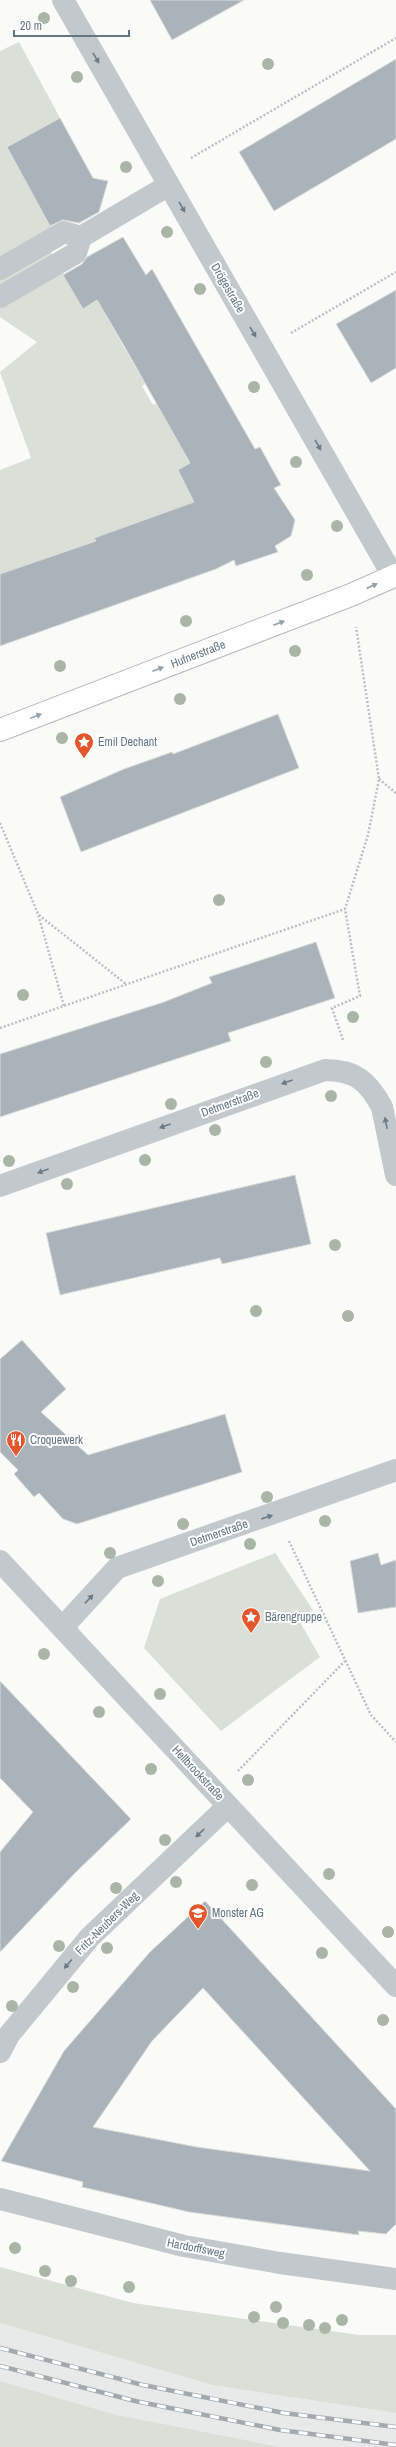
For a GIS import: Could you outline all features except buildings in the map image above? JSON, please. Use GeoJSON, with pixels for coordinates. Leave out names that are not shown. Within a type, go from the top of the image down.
{"type":"FeatureCollection","features":[{"type":"Feature","properties":{"kind":"main road","name":"Hufnerstraße"},"geometry":{"type":"LineString","coordinates":[[0,730],[351,595],[395,576]]}},
{"type":"Feature","properties":{"kind":"street","name":"Drögestraße"},"geometry":{"type":"LineString","coordinates":[[63,0],[395,576]]}},
{"type":"Feature","properties":{"kind":"street"},"geometry":{"type":"LineString","coordinates":[[0,297],[76,253],[81,237],[166,180]]}},
{"type":"Feature","properties":{"kind":"street"},"geometry":{"type":"LineString","coordinates":[[0,269],[64,232],[81,237]]}},
{"type":"Feature","properties":{"kind":"street","name":"Detmerstraße"},"geometry":{"type":"LineString","coordinates":[[0,1186],[310,1074],[325,1070],[340,1070],[355,1074]]}},
{"type":"Feature","properties":{"kind":"street"},"geometry":{"type":"LineString","coordinates":[[355,1074],[377,1097],[382,1107],[396,1175]]}},
{"type":"Feature","properties":{"kind":"street","name":"Detmerstraße"},"geometry":{"type":"LineString","coordinates":[[62,1628],[117,1568],[396,1470]]}},
{"type":"Feature","properties":{"kind":"street","name":"Hellbrookstraße"},"geometry":{"type":"LineString","coordinates":[[0,1561],[396,1986]]}},
{"type":"Feature","properties":{"kind":"street","name":"Fritz-Neubers-Weg"},"geometry":{"type":"LineString","coordinates":[[0,2052],[9,2035],[90,1937],[222,1800]]}},
{"type":"Feature","properties":{"kind":"street","name":"Hardorffsweg"},"geometry":{"type":"LineString","coordinates":[[0,2199],[184,2246],[280,2263],[396,2279]]}},
{"type":"Feature","properties":{"kind":"path"},"geometry":{"type":"LineString","coordinates":[[166,180],[396,38]]}},
{"type":"Feature","properties":{"kind":"path"},"geometry":{"type":"LineString","coordinates":[[263,349],[396,272]]}},
{"type":"Feature","properties":{"kind":"path"},"geometry":{"type":"LineString","coordinates":[[351,595],[379,778],[368,835],[345,909],[360,996],[332,1008],[355,1074]]}},
{"type":"Feature","properties":{"kind":"path"},"geometry":{"type":"LineString","coordinates":[[379,778],[396,793]]}},
{"type":"Feature","properties":{"kind":"path"},"geometry":{"type":"LineString","coordinates":[[0,823],[38,914],[64,1006]]}},
{"type":"Feature","properties":{"kind":"path"},"geometry":{"type":"LineString","coordinates":[[0,1028],[345,909]]}},
{"type":"Feature","properties":{"kind":"path"},"geometry":{"type":"LineString","coordinates":[[38,914],[126,985]]}},
{"type":"Feature","properties":{"kind":"path"},"geometry":{"type":"LineString","coordinates":[[276,1513],[371,1715],[396,1742]]}},
{"type":"Feature","properties":{"kind":"path"},"geometry":{"type":"LineString","coordinates":[[222,1800],[345,1661]]}},
{"type":"Feature","properties":{"kind":"shaded area"},"geometry":{"type":"Polygon","coordinates":[[[19,42],[60,118],[7,147],[62,246],[51,252],[83,309],[97,300],[145,384],[142,386],[153,405],[162,400],[189,430],[176,438],[190,463],[231,517],[175,509],[95,538],[96,541],[0,574],[0,470],[31,458],[0,372],[37,342],[0,317],[0,51],[19,42]]]}},
{"type":"Feature","properties":{"kind":"shaded area"},"geometry":{"type":"Polygon","coordinates":[[[275,1553],[313,1610],[300,1622],[320,1657],[221,1731],[144,1648],[160,1599],[275,1553]]]}},
{"type":"Feature","properties":{"kind":"shaded area"},"geometry":{"type":"Polygon","coordinates":[[[0,2267],[133,2303],[359,2335],[396,2335],[396,2413],[212,2385],[0,2323],[0,2267]]]}},
{"type":"Feature","properties":{"kind":"shaded area"},"geometry":{"type":"Polygon","coordinates":[[[0,2323],[212,2385],[396,2413],[396,2447],[280,2447],[251,2443],[117,2415],[0,2381],[0,2323]]]}},
{"type":"Feature","properties":{"kind":"shaded area"},"geometry":{"type":"Polygon","coordinates":[[[0,2381],[117,2415],[280,2447],[0,2447],[0,2381]]]}},
{"type":"Feature","properties":{"kind":"railway"},"geometry":{"type":"LineString","coordinates":[[0,2348],[143,2385],[284,2413],[396,2427]]}},
{"type":"Feature","properties":{"kind":"railway"},"geometry":{"type":"LineString","coordinates":[[0,2366],[135,2401],[280,2430],[396,2445]]}},
{"type":"Feature","properties":{"kind":"place","name":"Emil Dechant"},"geometry":{"type":"Point","coordinates":[84,759]}},
{"type":"Feature","properties":{"kind":"place","name":"Croquewerk"},"geometry":{"type":"Point","coordinates":[16,1457]}},
{"type":"Feature","properties":{"kind":"place","name":"Bärengruppe"},"geometry":{"type":"Point","coordinates":[251,1634]}},
{"type":"Feature","properties":{"kind":"place","name":"Monster AG"},"geometry":{"type":"Point","coordinates":[198,1930]}}]}
